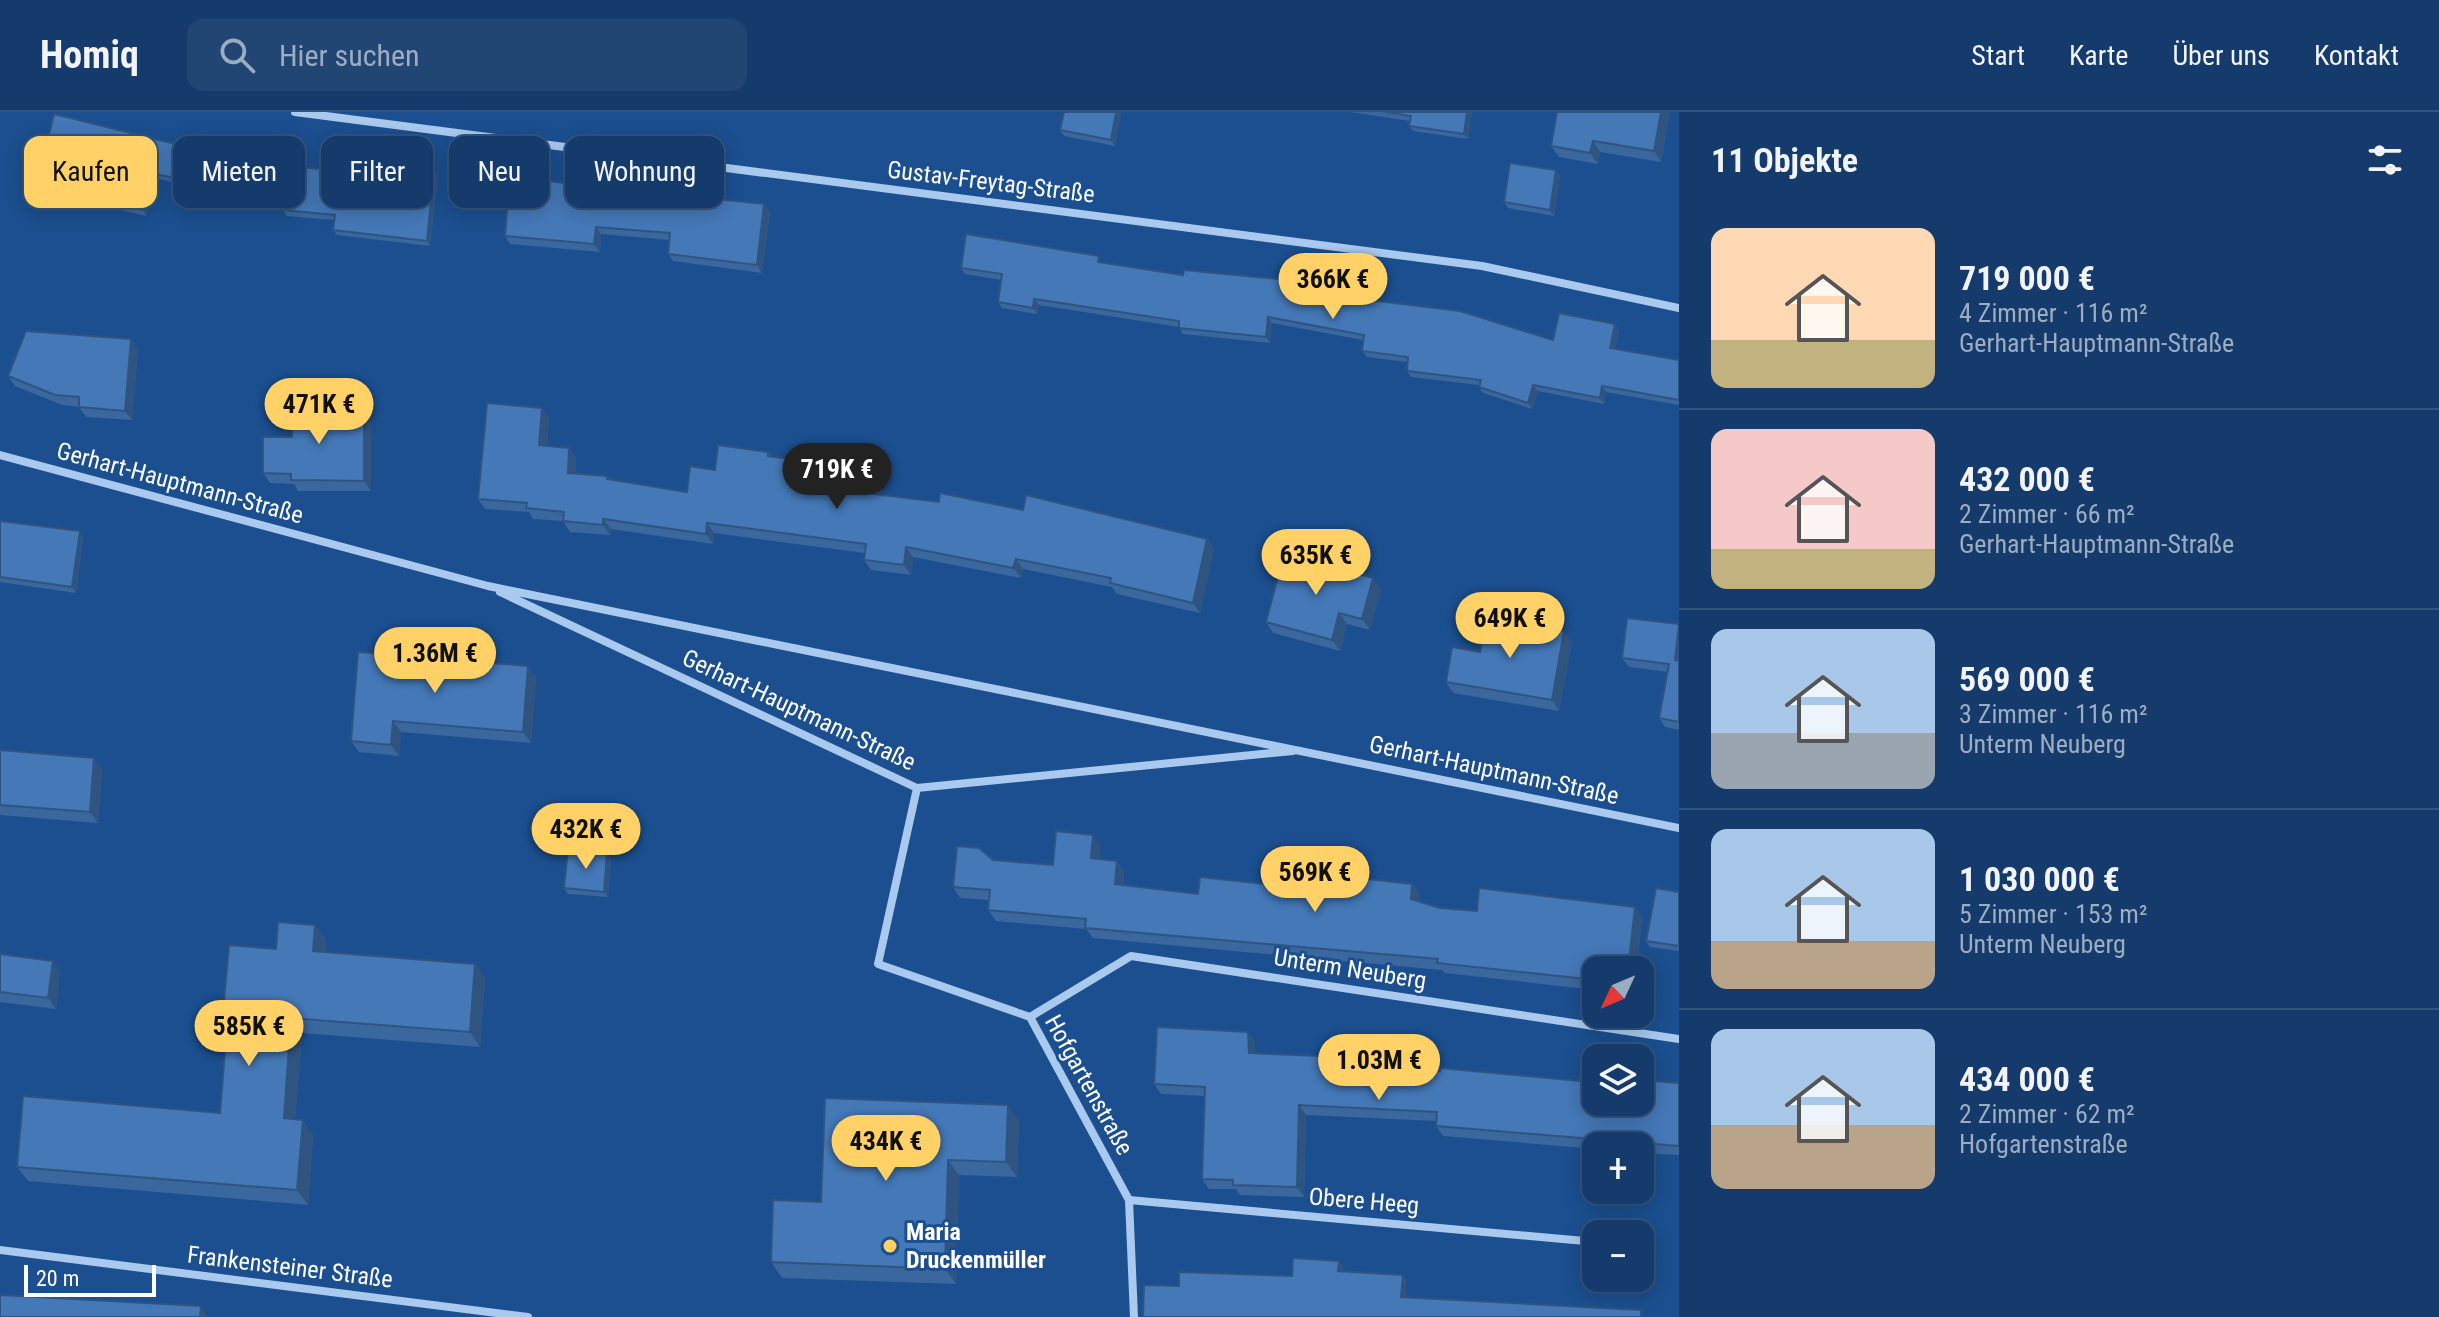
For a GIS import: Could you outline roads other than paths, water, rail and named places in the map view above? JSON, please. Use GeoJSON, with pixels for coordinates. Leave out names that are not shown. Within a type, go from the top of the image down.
{"type":"FeatureCollection","features":[{"type":"Feature","properties":{"kind":"street","name":"Gustav-Freytag-Straße"},"geometry":{"type":"LineString","coordinates":[[295,112],[1482,266],[1679,308]]}},
{"type":"Feature","properties":{"kind":"street","name":"Gerhart-Hauptmann-Straße"},"geometry":{"type":"LineString","coordinates":[[0,455],[488,586],[1679,828]]}},
{"type":"Feature","properties":{"kind":"street","name":"Gerhart-Hauptmann-Straße"},"geometry":{"type":"LineString","coordinates":[[488,586],[917,788],[1301,750]]}},
{"type":"Feature","properties":{"kind":"street","name":"Hofgartenstraße"},"geometry":{"type":"LineString","coordinates":[[917,788],[878,964],[1030,1017],[1129,1200],[1134,1317]]}},
{"type":"Feature","properties":{"kind":"street","name":"Unterm Neuberg"},"geometry":{"type":"LineString","coordinates":[[1030,1017],[1131,956],[1679,1039]]}},
{"type":"Feature","properties":{"kind":"street","name":"Obere Heeg"},"geometry":{"type":"LineString","coordinates":[[1129,1200],[1582,1241]]}},
{"type":"Feature","properties":{"kind":"street","name":"Frankensteiner Straße"},"geometry":{"type":"LineString","coordinates":[[0,1250],[528,1317]]}},
{"type":"Feature","properties":{"kind":"place","name":"Maria Druckenmüller"},"geometry":{"type":"Point","coordinates":[890,1246]}}]}
